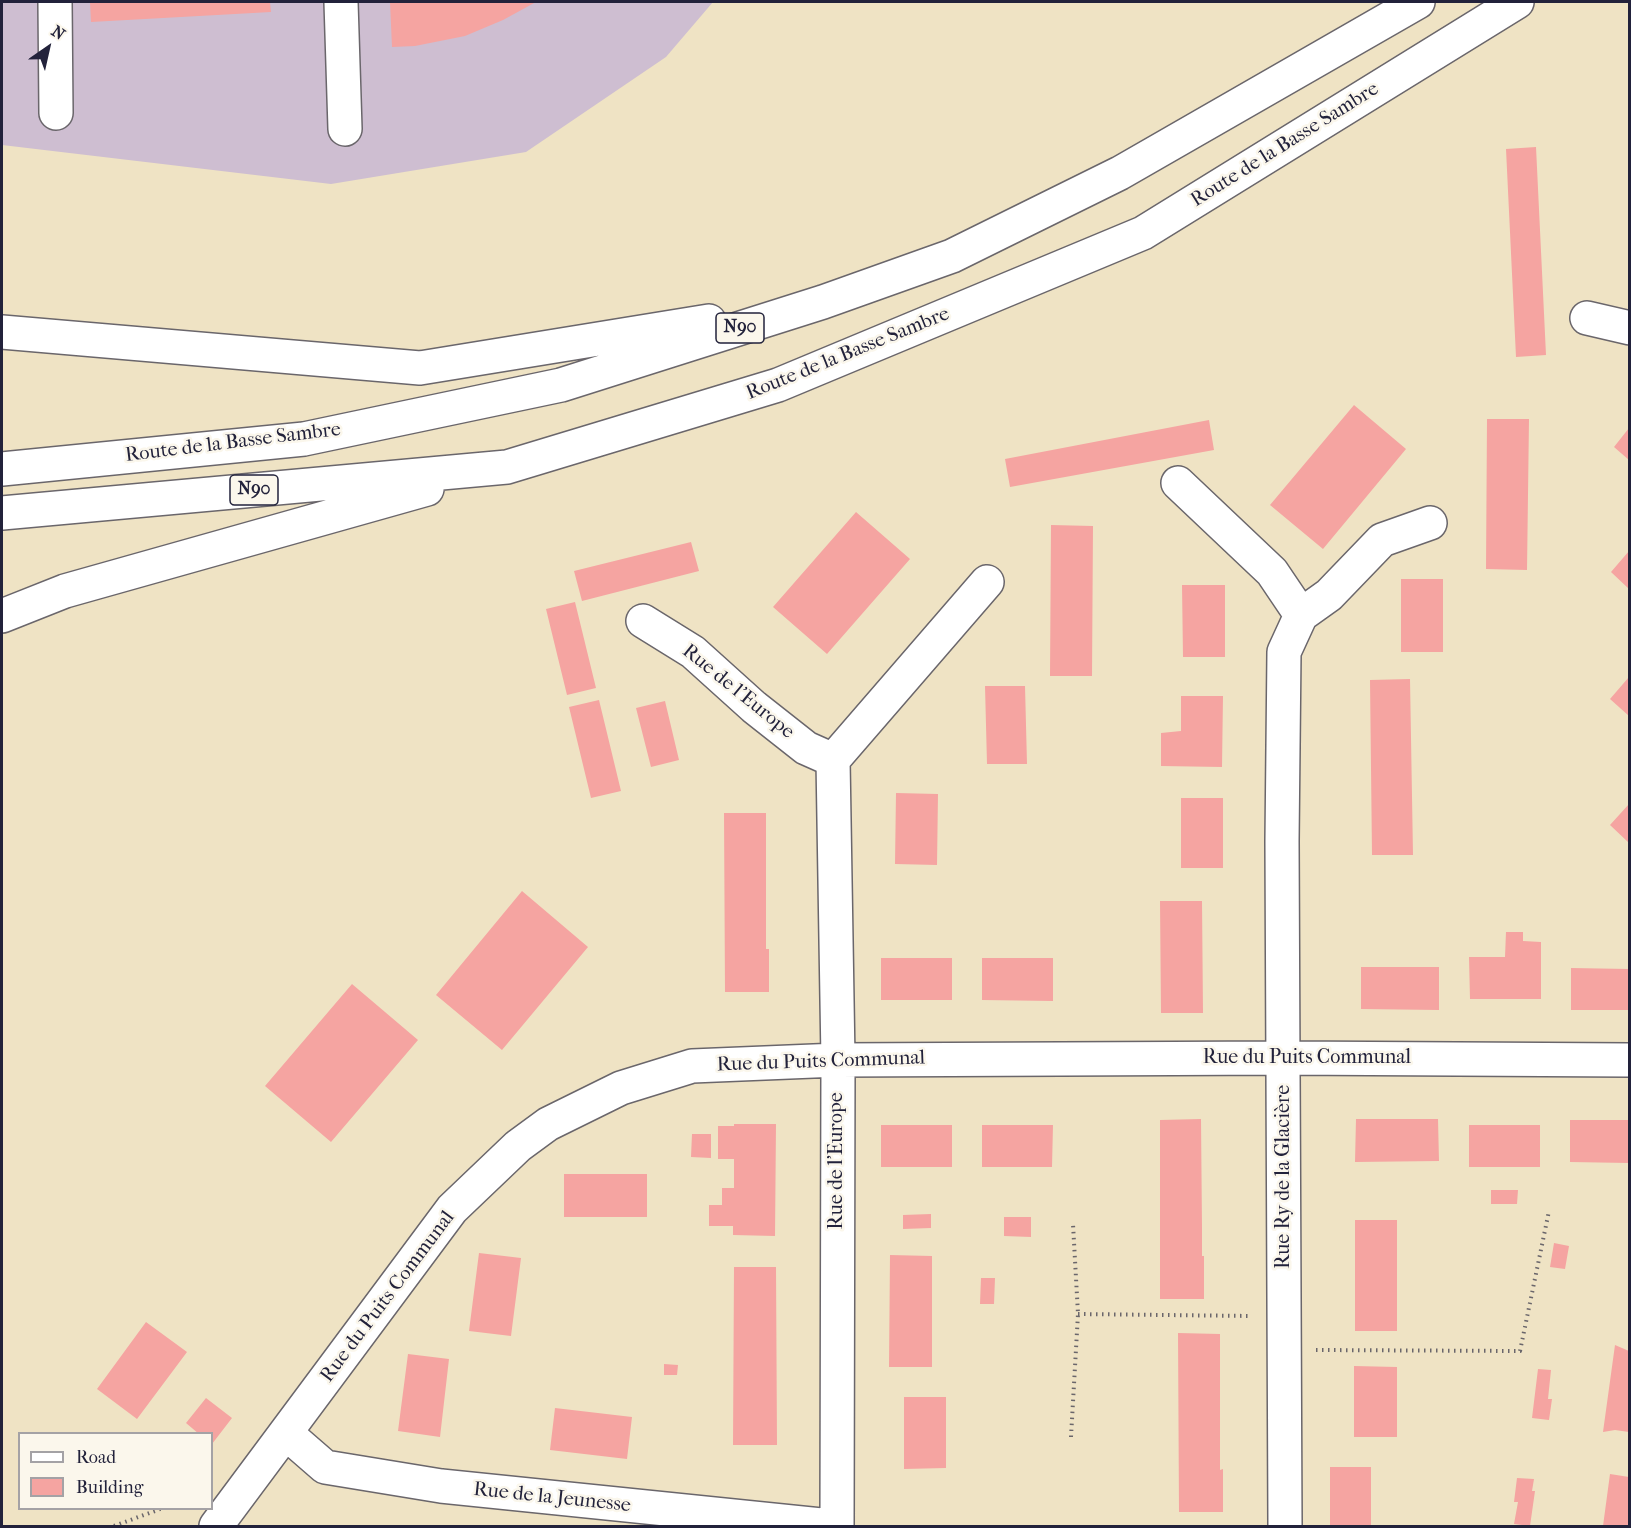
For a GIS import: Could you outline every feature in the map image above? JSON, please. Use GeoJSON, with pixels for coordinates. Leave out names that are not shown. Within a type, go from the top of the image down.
{"type":"FeatureCollection","features":[{"type":"Feature","properties":{"kind":"main road"},"geometry":{"type":"LineString","coordinates":[[55,2],[56,113]]}},
{"type":"Feature","properties":{"kind":"main road"},"geometry":{"type":"LineString","coordinates":[[341,2],[345,129]]}},
{"type":"Feature","properties":{"kind":"main road","name":"Route de la Basse Sambre"},"geometry":{"type":"LineString","coordinates":[[2,469],[303,439],[561,385],[823,302],[952,256],[1120,173],[1418,2]]}},
{"type":"Feature","properties":{"kind":"main road","name":"Route de la Basse Sambre"},"geometry":{"type":"LineString","coordinates":[[2,513],[507,466],[778,385],[1143,233],[1517,2]]}},
{"type":"Feature","properties":{"kind":"main road"},"geometry":{"type":"LineString","coordinates":[[2,332],[420,368],[823,302]]}},
{"type":"Feature","properties":{"kind":"main road"},"geometry":{"type":"LineString","coordinates":[[1587,318],[1629,328]]}},
{"type":"Feature","properties":{"kind":"main road"},"geometry":{"type":"LineString","coordinates":[[2,616],[65,591],[507,466]]}},
{"type":"Feature","properties":{"kind":"main road"},"geometry":{"type":"LineString","coordinates":[[1178,483],[1272,572],[1301,615],[1329,596],[1382,540],[1430,523]]}},
{"type":"Feature","properties":{"kind":"main road"},"geometry":{"type":"LineString","coordinates":[[833,760],[987,582]]}},
{"type":"Feature","properties":{"kind":"main road","name":"Rue Ry de la Glacière"},"geometry":{"type":"LineString","coordinates":[[1286,1527],[1282,841],[1284,652],[1301,615]]}},
{"type":"Feature","properties":{"kind":"main road","name":"Rue de l'Europe"},"geometry":{"type":"LineString","coordinates":[[643,621],[693,652],[754,707],[806,748],[833,760],[838,1060],[837,1527]]}},
{"type":"Feature","properties":{"kind":"main road","name":"Rue du Puits Communal"},"geometry":{"type":"LineString","coordinates":[[216,1527],[452,1209],[518,1146],[548,1124],[621,1089],[692,1066],[838,1060],[1284,1058],[1629,1060]]}},
{"type":"Feature","properties":{"kind":"main road","name":"Rue de la Jeunesse"},"geometry":{"type":"LineString","coordinates":[[287,1434],[325,1467],[441,1486],[831,1527]]}},
{"type":"Feature","properties":{"kind":"path"},"geometry":{"type":"LineString","coordinates":[[1285,1350],[1520,1351],[1549,1211]]}},
{"type":"Feature","properties":{"kind":"path"},"geometry":{"type":"LineString","coordinates":[[1071,1437],[1077,1314],[1073,1224]]}},
{"type":"Feature","properties":{"kind":"path"},"geometry":{"type":"LineString","coordinates":[[1077,1314],[1285,1316]]}},
{"type":"Feature","properties":{"kind":"path"},"geometry":{"type":"LineString","coordinates":[[114,1527],[160,1510]]}},
{"type":"Feature","properties":{"kind":"shaded area"},"geometry":{"type":"Polygon","coordinates":[[[2,2],[713,2],[666,57],[526,152],[331,184],[2,145],[2,2]]]}},
{"type":"Feature","properties":{"kind":"building"},"geometry":{"type":"Polygon","coordinates":[[[90,2],[270,2],[271,12],[91,22],[90,2]]]}},
{"type":"Feature","properties":{"kind":"building"},"geometry":{"type":"Polygon","coordinates":[[[390,2],[536,2],[503,20],[465,36],[415,46],[392,47],[390,2]]]}},
{"type":"Feature","properties":{"kind":"building"},"geometry":{"type":"Polygon","coordinates":[[[1536,147],[1546,355],[1516,357],[1506,149],[1536,147]]]}},
{"type":"Feature","properties":{"kind":"building"},"geometry":{"type":"Polygon","coordinates":[[[1354,405],[1406,449],[1323,549],[1270,505],[1354,405]]]}},
{"type":"Feature","properties":{"kind":"building"},"geometry":{"type":"Polygon","coordinates":[[[1487,419],[1529,419],[1527,570],[1486,569],[1487,419]]]}},
{"type":"Feature","properties":{"kind":"building"},"geometry":{"type":"Polygon","coordinates":[[[1209,420],[1214,450],[1010,487],[1005,459],[1209,420]]]}},
{"type":"Feature","properties":{"kind":"building"},"geometry":{"type":"Polygon","coordinates":[[[1629,428],[1629,460],[1614,447],[1629,428]]]}},
{"type":"Feature","properties":{"kind":"building"},"geometry":{"type":"Polygon","coordinates":[[[856,512],[910,559],[827,654],[773,607],[856,512]]]}},
{"type":"Feature","properties":{"kind":"building"},"geometry":{"type":"Polygon","coordinates":[[[1051,525],[1093,526],[1092,676],[1050,676],[1051,525]]]}},
{"type":"Feature","properties":{"kind":"building"},"geometry":{"type":"Polygon","coordinates":[[[691,542],[699,571],[582,601],[574,571],[691,542]]]}},
{"type":"Feature","properties":{"kind":"building"},"geometry":{"type":"Polygon","coordinates":[[[1629,551],[1629,589],[1611,572],[1629,551]]]}},
{"type":"Feature","properties":{"kind":"building"},"geometry":{"type":"Polygon","coordinates":[[[1401,579],[1443,579],[1443,652],[1401,652],[1401,579]]]}},
{"type":"Feature","properties":{"kind":"building"},"geometry":{"type":"Polygon","coordinates":[[[1182,585],[1225,585],[1225,657],[1183,657],[1182,585]]]}},
{"type":"Feature","properties":{"kind":"building"},"geometry":{"type":"Polygon","coordinates":[[[575,602],[596,688],[567,695],[546,609],[575,602]]]}},
{"type":"Feature","properties":{"kind":"building"},"geometry":{"type":"Polygon","coordinates":[[[1629,677],[1629,716],[1610,699],[1629,677]]]}},
{"type":"Feature","properties":{"kind":"building"},"geometry":{"type":"Polygon","coordinates":[[[1410,679],[1413,855],[1372,855],[1370,680],[1410,679]]]}},
{"type":"Feature","properties":{"kind":"building"},"geometry":{"type":"Polygon","coordinates":[[[985,686],[1025,686],[1027,764],[987,764],[985,686]]]}},
{"type":"Feature","properties":{"kind":"building"},"geometry":{"type":"Polygon","coordinates":[[[1181,696],[1223,696],[1222,767],[1161,766],[1161,733],[1181,731],[1181,696]]]}},
{"type":"Feature","properties":{"kind":"building"},"geometry":{"type":"Polygon","coordinates":[[[599,700],[621,791],[591,798],[569,707],[599,700]]]}},
{"type":"Feature","properties":{"kind":"building"},"geometry":{"type":"Polygon","coordinates":[[[665,701],[679,760],[651,767],[636,708],[665,701]]]}},
{"type":"Feature","properties":{"kind":"building"},"geometry":{"type":"Polygon","coordinates":[[[896,793],[938,794],[937,865],[895,864],[896,793]]]}},
{"type":"Feature","properties":{"kind":"building"},"geometry":{"type":"Polygon","coordinates":[[[1181,798],[1223,798],[1223,868],[1181,868],[1181,798]]]}},
{"type":"Feature","properties":{"kind":"building"},"geometry":{"type":"Polygon","coordinates":[[[1629,804],[1629,843],[1610,825],[1629,804]]]}},
{"type":"Feature","properties":{"kind":"building"},"geometry":{"type":"Polygon","coordinates":[[[724,813],[766,813],[766,949],[769,949],[769,992],[725,992],[724,813]]]}},
{"type":"Feature","properties":{"kind":"building"},"geometry":{"type":"Polygon","coordinates":[[[522,891],[588,947],[502,1050],[436,995],[522,891]]]}},
{"type":"Feature","properties":{"kind":"building"},"geometry":{"type":"Polygon","coordinates":[[[1160,901],[1202,901],[1203,1013],[1161,1013],[1160,901]]]}},
{"type":"Feature","properties":{"kind":"building"},"geometry":{"type":"Polygon","coordinates":[[[1506,932],[1523,932],[1523,941],[1541,942],[1541,999],[1470,999],[1469,957],[1505,957],[1506,932]]]}},
{"type":"Feature","properties":{"kind":"building"},"geometry":{"type":"Polygon","coordinates":[[[881,958],[952,958],[952,1000],[881,1000],[881,958]]]}},
{"type":"Feature","properties":{"kind":"building"},"geometry":{"type":"Polygon","coordinates":[[[982,958],[1053,958],[1053,1001],[982,1000],[982,958]]]}},
{"type":"Feature","properties":{"kind":"building"},"geometry":{"type":"Polygon","coordinates":[[[1361,967],[1439,967],[1439,1010],[1361,1009],[1361,967]]]}},
{"type":"Feature","properties":{"kind":"building"},"geometry":{"type":"Polygon","coordinates":[[[1571,968],[1629,969],[1629,1010],[1571,1010],[1571,968]]]}},
{"type":"Feature","properties":{"kind":"building"},"geometry":{"type":"Polygon","coordinates":[[[352,984],[418,1040],[331,1142],[265,1086],[352,984]]]}},
{"type":"Feature","properties":{"kind":"building"},"geometry":{"type":"Polygon","coordinates":[[[1201,1119],[1204,1299],[1160,1299],[1160,1120],[1201,1119]]]}},
{"type":"Feature","properties":{"kind":"building"},"geometry":{"type":"Polygon","coordinates":[[[1356,1119],[1438,1119],[1439,1161],[1355,1162],[1356,1119]]]}},
{"type":"Feature","properties":{"kind":"building"},"geometry":{"type":"Polygon","coordinates":[[[1570,1120],[1629,1120],[1629,1163],[1570,1162],[1570,1120]]]}},
{"type":"Feature","properties":{"kind":"building"},"geometry":{"type":"Polygon","coordinates":[[[734,1124],[776,1124],[775,1236],[733,1235],[733,1226],[709,1226],[709,1205],[722,1205],[722,1188],[734,1188],[734,1159],[718,1159],[718,1126],[734,1126],[734,1124]]]}},
{"type":"Feature","properties":{"kind":"building"},"geometry":{"type":"Polygon","coordinates":[[[881,1125],[952,1125],[952,1167],[881,1167],[881,1125]]]}},
{"type":"Feature","properties":{"kind":"building"},"geometry":{"type":"Polygon","coordinates":[[[982,1125],[1053,1125],[1052,1167],[982,1167],[982,1125]]]}},
{"type":"Feature","properties":{"kind":"building"},"geometry":{"type":"Polygon","coordinates":[[[1469,1125],[1540,1125],[1540,1167],[1469,1167],[1469,1125]]]}},
{"type":"Feature","properties":{"kind":"building"},"geometry":{"type":"Polygon","coordinates":[[[692,1134],[711,1134],[711,1158],[691,1157],[692,1134]]]}},
{"type":"Feature","properties":{"kind":"building"},"geometry":{"type":"Polygon","coordinates":[[[564,1174],[647,1174],[647,1217],[564,1217],[564,1174]]]}},
{"type":"Feature","properties":{"kind":"building"},"geometry":{"type":"Polygon","coordinates":[[[1491,1190],[1518,1190],[1517,1204],[1491,1204],[1491,1190]]]}},
{"type":"Feature","properties":{"kind":"building"},"geometry":{"type":"Polygon","coordinates":[[[931,1214],[931,1228],[903,1229],[903,1215],[931,1214]]]}},
{"type":"Feature","properties":{"kind":"building"},"geometry":{"type":"Polygon","coordinates":[[[1004,1217],[1031,1217],[1031,1237],[1004,1236],[1004,1217]]]}},
{"type":"Feature","properties":{"kind":"building"},"geometry":{"type":"Polygon","coordinates":[[[1355,1220],[1397,1220],[1397,1331],[1355,1331],[1355,1220]]]}},
{"type":"Feature","properties":{"kind":"building"},"geometry":{"type":"Polygon","coordinates":[[[1554,1243],[1569,1246],[1565,1269],[1550,1267],[1554,1243]]]}},
{"type":"Feature","properties":{"kind":"building"},"geometry":{"type":"Polygon","coordinates":[[[479,1253],[521,1258],[511,1336],[469,1331],[479,1253]]]}},
{"type":"Feature","properties":{"kind":"building"},"geometry":{"type":"Polygon","coordinates":[[[890,1255],[932,1256],[932,1367],[889,1367],[890,1255]]]}},
{"type":"Feature","properties":{"kind":"building"},"geometry":{"type":"Polygon","coordinates":[[[734,1267],[776,1267],[777,1445],[733,1445],[734,1267]]]}},
{"type":"Feature","properties":{"kind":"building"},"geometry":{"type":"Polygon","coordinates":[[[981,1278],[995,1278],[994,1304],[980,1304],[981,1278]]]}},
{"type":"Feature","properties":{"kind":"building"},"geometry":{"type":"Polygon","coordinates":[[[146,1322],[187,1352],[137,1419],[97,1389],[146,1322]]]}},
{"type":"Feature","properties":{"kind":"building"},"geometry":{"type":"Polygon","coordinates":[[[1178,1333],[1220,1334],[1220,1470],[1223,1469],[1223,1512],[1179,1512],[1178,1333]]]}},
{"type":"Feature","properties":{"kind":"building"},"geometry":{"type":"Polygon","coordinates":[[[1615,1345],[1629,1351],[1629,1432],[1615,1430],[1603,1432],[1615,1345]]]}},
{"type":"Feature","properties":{"kind":"building"},"geometry":{"type":"Polygon","coordinates":[[[408,1354],[449,1359],[440,1437],[398,1431],[408,1354]]]}},
{"type":"Feature","properties":{"kind":"building"},"geometry":{"type":"Polygon","coordinates":[[[664,1364],[678,1365],[677,1375],[664,1375],[664,1364]]]}},
{"type":"Feature","properties":{"kind":"building"},"geometry":{"type":"Polygon","coordinates":[[[1354,1366],[1397,1367],[1397,1437],[1354,1437],[1354,1366]]]}},
{"type":"Feature","properties":{"kind":"building"},"geometry":{"type":"Polygon","coordinates":[[[1538,1369],[1551,1370],[1548,1399],[1552,1399],[1549,1420],[1532,1418],[1538,1369]]]}},
{"type":"Feature","properties":{"kind":"building"},"geometry":{"type":"Polygon","coordinates":[[[904,1397],[946,1397],[946,1468],[904,1469],[904,1397]]]}},
{"type":"Feature","properties":{"kind":"building"},"geometry":{"type":"Polygon","coordinates":[[[206,1398],[232,1418],[213,1443],[213,1432],[197,1432],[186,1423],[206,1398]]]}},
{"type":"Feature","properties":{"kind":"building"},"geometry":{"type":"Polygon","coordinates":[[[555,1408],[632,1417],[627,1459],[550,1450],[555,1408]]]}},
{"type":"Feature","properties":{"kind":"building"},"geometry":{"type":"Polygon","coordinates":[[[1330,1467],[1371,1467],[1371,1526],[1330,1526],[1330,1467]]]}},
{"type":"Feature","properties":{"kind":"building"},"geometry":{"type":"Polygon","coordinates":[[[1610,1474],[1629,1477],[1629,1526],[1603,1526],[1610,1474]]]}},
{"type":"Feature","properties":{"kind":"building"},"geometry":{"type":"Polygon","coordinates":[[[1517,1478],[1534,1479],[1532,1491],[1535,1491],[1530,1526],[1514,1524],[1518,1502],[1514,1502],[1517,1478]]]}}]}
